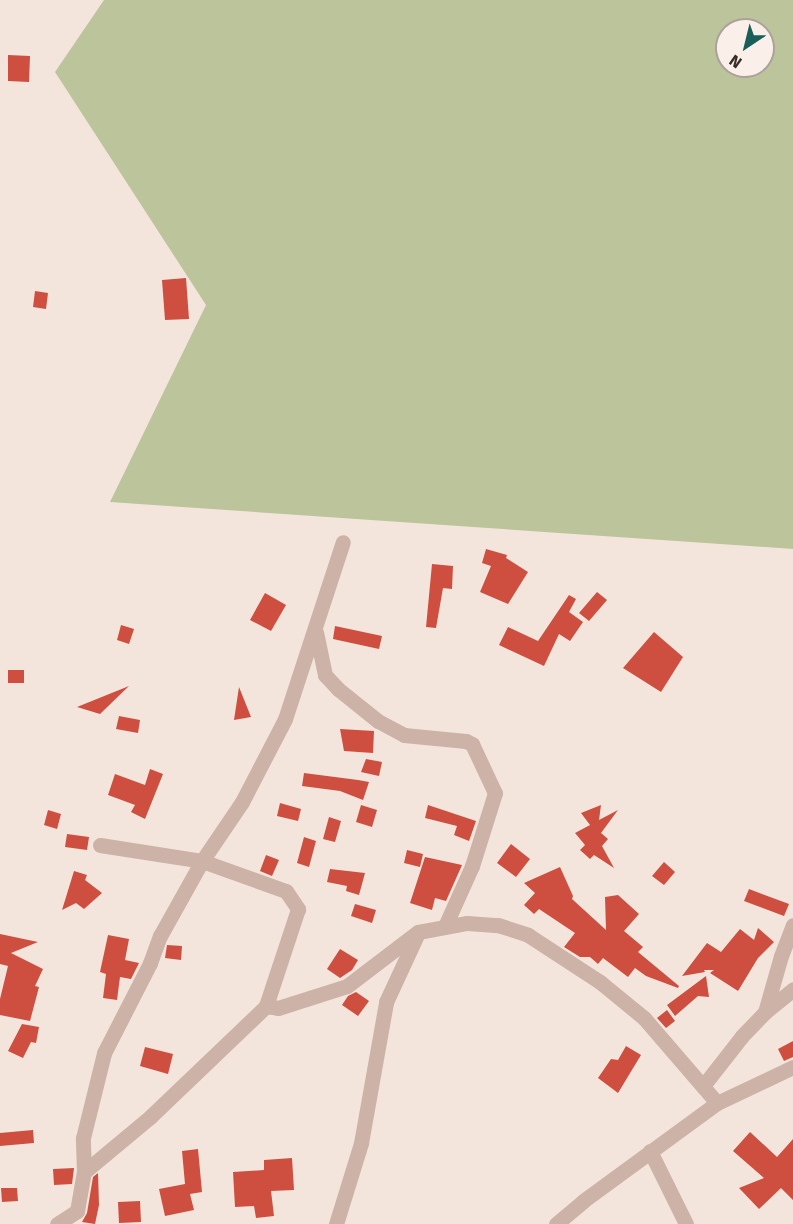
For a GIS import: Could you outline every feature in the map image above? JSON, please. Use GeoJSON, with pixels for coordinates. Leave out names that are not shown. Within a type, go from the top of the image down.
{"type":"FeatureCollection","features":[{"type":"Feature","properties":{"kind":"street"},"geometry":{"type":"LineString","coordinates":[[57,1224],[77,1211],[84,1172],[83,1138],[104,1053],[150,963],[160,936],[202,861],[242,802],[280,730],[316,632],[343,542]]}},
{"type":"Feature","properties":{"kind":"street"},"geometry":{"type":"LineString","coordinates":[[316,632],[325,675],[338,689],[378,721],[404,735],[466,741],[472,744],[495,793],[472,866],[445,926]]}},
{"type":"Feature","properties":{"kind":"street"},"geometry":{"type":"LineString","coordinates":[[84,1172],[150,1117],[266,1006],[298,909],[296,901],[286,891],[202,861],[100,845]]}},
{"type":"Feature","properties":{"kind":"street"},"geometry":{"type":"LineString","coordinates":[[266,1006],[278,1008],[347,986],[418,932],[467,923],[498,925],[528,935],[600,982],[644,1018],[717,1103]]}},
{"type":"Feature","properties":{"kind":"street"},"geometry":{"type":"LineString","coordinates":[[765,1012],[781,956],[793,925]]}},
{"type":"Feature","properties":{"kind":"street"},"geometry":{"type":"LineString","coordinates":[[336,1224],[361,1143],[386,1002],[418,932]]}},
{"type":"Feature","properties":{"kind":"street"},"geometry":{"type":"LineString","coordinates":[[703,1086],[742,1036],[765,1012],[793,990]]}},
{"type":"Feature","properties":{"kind":"street"},"geometry":{"type":"LineString","coordinates":[[556,1224],[650,1151],[717,1103],[793,1067]]}},
{"type":"Feature","properties":{"kind":"street"},"geometry":{"type":"LineString","coordinates":[[650,1151],[686,1224]]}},
{"type":"Feature","properties":{"kind":"green space"},"geometry":{"type":"Polygon","coordinates":[[[104,0],[793,0],[793,549],[110,502],[206,305],[55,72],[104,0]]]}},
{"type":"Feature","properties":{"kind":"building"},"geometry":{"type":"Polygon","coordinates":[[[8,55],[30,56],[29,82],[8,81],[8,55]]]}},
{"type":"Feature","properties":{"kind":"building"},"geometry":{"type":"Polygon","coordinates":[[[186,278],[189,319],[165,320],[162,280],[186,278]]]}},
{"type":"Feature","properties":{"kind":"building"},"geometry":{"type":"Polygon","coordinates":[[[35,291],[48,293],[46,309],[33,307],[35,291]]]}},
{"type":"Feature","properties":{"kind":"building"},"geometry":{"type":"Polygon","coordinates":[[[486,549],[507,555],[506,558],[528,572],[508,604],[480,592],[491,566],[482,563],[486,549]]]}},
{"type":"Feature","properties":{"kind":"building"},"geometry":{"type":"Polygon","coordinates":[[[432,564],[453,566],[452,589],[443,588],[436,628],[426,627],[432,564]]]}},
{"type":"Feature","properties":{"kind":"building"},"geometry":{"type":"Polygon","coordinates":[[[597,592],[607,600],[589,621],[579,613],[597,592]]]}},
{"type":"Feature","properties":{"kind":"building"},"geometry":{"type":"Polygon","coordinates":[[[265,593],[286,605],[271,631],[250,620],[265,593]]]}},
{"type":"Feature","properties":{"kind":"building"},"geometry":{"type":"Polygon","coordinates":[[[569,595],[576,599],[569,612],[583,622],[570,641],[559,634],[544,666],[499,645],[508,627],[538,641],[569,595]]]}},
{"type":"Feature","properties":{"kind":"building"},"geometry":{"type":"Polygon","coordinates":[[[121,625],[134,629],[129,644],[117,640],[121,625]]]}},
{"type":"Feature","properties":{"kind":"building"},"geometry":{"type":"Polygon","coordinates":[[[335,626],[382,636],[379,649],[333,639],[335,626]]]}},
{"type":"Feature","properties":{"kind":"building"},"geometry":{"type":"Polygon","coordinates":[[[654,632],[683,657],[661,692],[623,668],[654,632]]]}},
{"type":"Feature","properties":{"kind":"building"},"geometry":{"type":"Polygon","coordinates":[[[8,670],[24,670],[24,683],[8,683],[8,670]]]}},
{"type":"Feature","properties":{"kind":"building"},"geometry":{"type":"Polygon","coordinates":[[[129,686],[100,714],[77,707],[129,686]]]}},
{"type":"Feature","properties":{"kind":"building"},"geometry":{"type":"Polygon","coordinates":[[[239,687],[251,717],[234,720],[239,687]]]}},
{"type":"Feature","properties":{"kind":"building"},"geometry":{"type":"Polygon","coordinates":[[[119,716],[140,720],[138,733],[116,729],[119,716]]]}},
{"type":"Feature","properties":{"kind":"building"},"geometry":{"type":"Polygon","coordinates":[[[340,729],[374,731],[373,753],[344,751],[340,729]]]}},
{"type":"Feature","properties":{"kind":"building"},"geometry":{"type":"Polygon","coordinates":[[[366,759],[382,762],[379,776],[361,772],[366,759]]]}},
{"type":"Feature","properties":{"kind":"building"},"geometry":{"type":"Polygon","coordinates":[[[150,769],[163,774],[145,819],[131,812],[135,805],[108,795],[115,774],[145,785],[150,769]]]}},
{"type":"Feature","properties":{"kind":"building"},"geometry":{"type":"Polygon","coordinates":[[[304,773],[369,782],[363,800],[340,791],[302,786],[304,773]]]}},
{"type":"Feature","properties":{"kind":"building"},"geometry":{"type":"Polygon","coordinates":[[[280,803],[301,809],[298,821],[277,816],[280,803]]]}},
{"type":"Feature","properties":{"kind":"building"},"geometry":{"type":"Polygon","coordinates":[[[361,805],[377,810],[372,827],[356,822],[361,805]]]}},
{"type":"Feature","properties":{"kind":"building"},"geometry":{"type":"Polygon","coordinates":[[[428,805],[476,821],[469,841],[454,835],[457,826],[425,818],[428,805]]]}},
{"type":"Feature","properties":{"kind":"building"},"geometry":{"type":"Polygon","coordinates":[[[601,805],[599,820],[618,810],[601,833],[608,839],[602,846],[614,868],[594,855],[590,859],[580,850],[585,845],[575,833],[590,825],[581,813],[601,805]]]}},
{"type":"Feature","properties":{"kind":"building"},"geometry":{"type":"Polygon","coordinates":[[[48,810],[61,814],[57,829],[44,825],[48,810]]]}},
{"type":"Feature","properties":{"kind":"building"},"geometry":{"type":"Polygon","coordinates":[[[329,817],[341,821],[335,842],[323,839],[329,817]]]}},
{"type":"Feature","properties":{"kind":"building"},"geometry":{"type":"Polygon","coordinates":[[[67,834],[89,837],[87,850],[65,847],[67,834]]]}},
{"type":"Feature","properties":{"kind":"building"},"geometry":{"type":"Polygon","coordinates":[[[304,837],[316,841],[309,867],[297,863],[304,837]]]}},
{"type":"Feature","properties":{"kind":"building"},"geometry":{"type":"Polygon","coordinates":[[[511,844],[530,859],[516,877],[497,863],[511,844]]]}},
{"type":"Feature","properties":{"kind":"building"},"geometry":{"type":"Polygon","coordinates":[[[407,850],[423,854],[420,867],[404,863],[407,850]]]}},
{"type":"Feature","properties":{"kind":"building"},"geometry":{"type":"Polygon","coordinates":[[[266,855],[279,860],[272,876],[260,871],[266,855]]]}},
{"type":"Feature","properties":{"kind":"building"},"geometry":{"type":"Polygon","coordinates":[[[425,857],[462,865],[446,901],[435,898],[432,910],[410,903],[425,857]]]}},
{"type":"Feature","properties":{"kind":"building"},"geometry":{"type":"Polygon","coordinates":[[[664,862],[675,872],[664,885],[652,876],[664,862]]]}},
{"type":"Feature","properties":{"kind":"building"},"geometry":{"type":"Polygon","coordinates":[[[560,867],[573,896],[572,899],[606,930],[605,897],[618,895],[639,914],[624,931],[643,947],[638,952],[679,986],[678,988],[646,976],[635,968],[628,977],[603,958],[598,964],[590,957],[580,957],[564,947],[575,933],[539,909],[534,914],[524,905],[535,893],[524,883],[560,867]]]}},
{"type":"Feature","properties":{"kind":"building"},"geometry":{"type":"Polygon","coordinates":[[[330,869],[365,873],[359,895],[346,891],[347,886],[327,882],[330,869]]]}},
{"type":"Feature","properties":{"kind":"building"},"geometry":{"type":"Polygon","coordinates":[[[74,871],[87,875],[85,880],[102,893],[84,909],[76,903],[62,910],[74,871]]]}},
{"type":"Feature","properties":{"kind":"building"},"geometry":{"type":"Polygon","coordinates":[[[749,889],[789,904],[784,916],[744,901],[749,889]]]}},
{"type":"Feature","properties":{"kind":"building"},"geometry":{"type":"Polygon","coordinates":[[[355,904],[376,910],[372,923],[351,916],[355,904]]]}},
{"type":"Feature","properties":{"kind":"building"},"geometry":{"type":"Polygon","coordinates":[[[758,928],[774,942],[758,958],[738,991],[710,973],[714,970],[704,970],[705,972],[682,976],[707,943],[721,952],[740,929],[754,940],[758,928]]]}},
{"type":"Feature","properties":{"kind":"building"},"geometry":{"type":"Polygon","coordinates":[[[0,934],[38,942],[11,953],[43,969],[35,986],[39,987],[30,1021],[0,1015],[0,999],[8,966],[0,964],[0,934]]]}},
{"type":"Feature","properties":{"kind":"building"},"geometry":{"type":"Polygon","coordinates":[[[108,935],[129,939],[125,960],[139,963],[131,979],[120,977],[117,1000],[103,998],[106,974],[100,972],[108,935]]]}},
{"type":"Feature","properties":{"kind":"building"},"geometry":{"type":"Polygon","coordinates":[[[167,945],[182,946],[181,960],[165,958],[167,945]]]}},
{"type":"Feature","properties":{"kind":"building"},"geometry":{"type":"Polygon","coordinates":[[[340,949],[358,960],[352,970],[340,978],[327,969],[340,949]]]}},
{"type":"Feature","properties":{"kind":"building"},"geometry":{"type":"Polygon","coordinates":[[[706,976],[709,997],[698,996],[675,1016],[667,1005],[706,976]]]}},
{"type":"Feature","properties":{"kind":"building"},"geometry":{"type":"Polygon","coordinates":[[[356,992],[369,1001],[358,1016],[342,1005],[348,996],[356,992]]]}},
{"type":"Feature","properties":{"kind":"building"},"geometry":{"type":"Polygon","coordinates":[[[667,1010],[675,1021],[666,1028],[657,1018],[667,1010]]]}},
{"type":"Feature","properties":{"kind":"building"},"geometry":{"type":"Polygon","coordinates":[[[22,1024],[39,1027],[36,1043],[31,1042],[23,1058],[8,1051],[22,1024]]]}},
{"type":"Feature","properties":{"kind":"building"},"geometry":{"type":"Polygon","coordinates":[[[793,1041],[793,1057],[784,1061],[778,1049],[793,1041]]]}},
{"type":"Feature","properties":{"kind":"building"},"geometry":{"type":"Polygon","coordinates":[[[626,1046],[641,1055],[618,1093],[598,1078],[611,1059],[618,1060],[626,1046]]]}},
{"type":"Feature","properties":{"kind":"building"},"geometry":{"type":"Polygon","coordinates":[[[145,1047],[173,1054],[168,1074],[140,1066],[145,1047]]]}},
{"type":"Feature","properties":{"kind":"building"},"geometry":{"type":"Polygon","coordinates":[[[33,1130],[34,1143],[0,1146],[0,1133],[33,1130]]]}},
{"type":"Feature","properties":{"kind":"building"},"geometry":{"type":"Polygon","coordinates":[[[750,1132],[777,1157],[793,1139],[793,1200],[781,1188],[759,1209],[739,1188],[764,1178],[733,1151],[750,1132]]]}},
{"type":"Feature","properties":{"kind":"building"},"geometry":{"type":"Polygon","coordinates":[[[198,1149],[202,1192],[190,1194],[194,1210],[165,1216],[159,1189],[185,1184],[182,1151],[198,1149]]]}},
{"type":"Feature","properties":{"kind":"building"},"geometry":{"type":"Polygon","coordinates":[[[292,1158],[294,1190],[271,1191],[274,1216],[256,1218],[254,1206],[235,1207],[233,1172],[264,1170],[264,1160],[292,1158]]]}},
{"type":"Feature","properties":{"kind":"building"},"geometry":{"type":"Polygon","coordinates":[[[74,1168],[72,1184],[54,1185],[53,1169],[74,1168]]]}},
{"type":"Feature","properties":{"kind":"building"},"geometry":{"type":"Polygon","coordinates":[[[98,1173],[99,1205],[95,1224],[82,1222],[87,1213],[93,1177],[98,1173]]]}},
{"type":"Feature","properties":{"kind":"building"},"geometry":{"type":"Polygon","coordinates":[[[1,1188],[17,1188],[18,1201],[2,1202],[1,1188]]]}},
{"type":"Feature","properties":{"kind":"building"},"geometry":{"type":"Polygon","coordinates":[[[140,1201],[141,1222],[119,1223],[118,1202],[140,1201]]]}}]}
